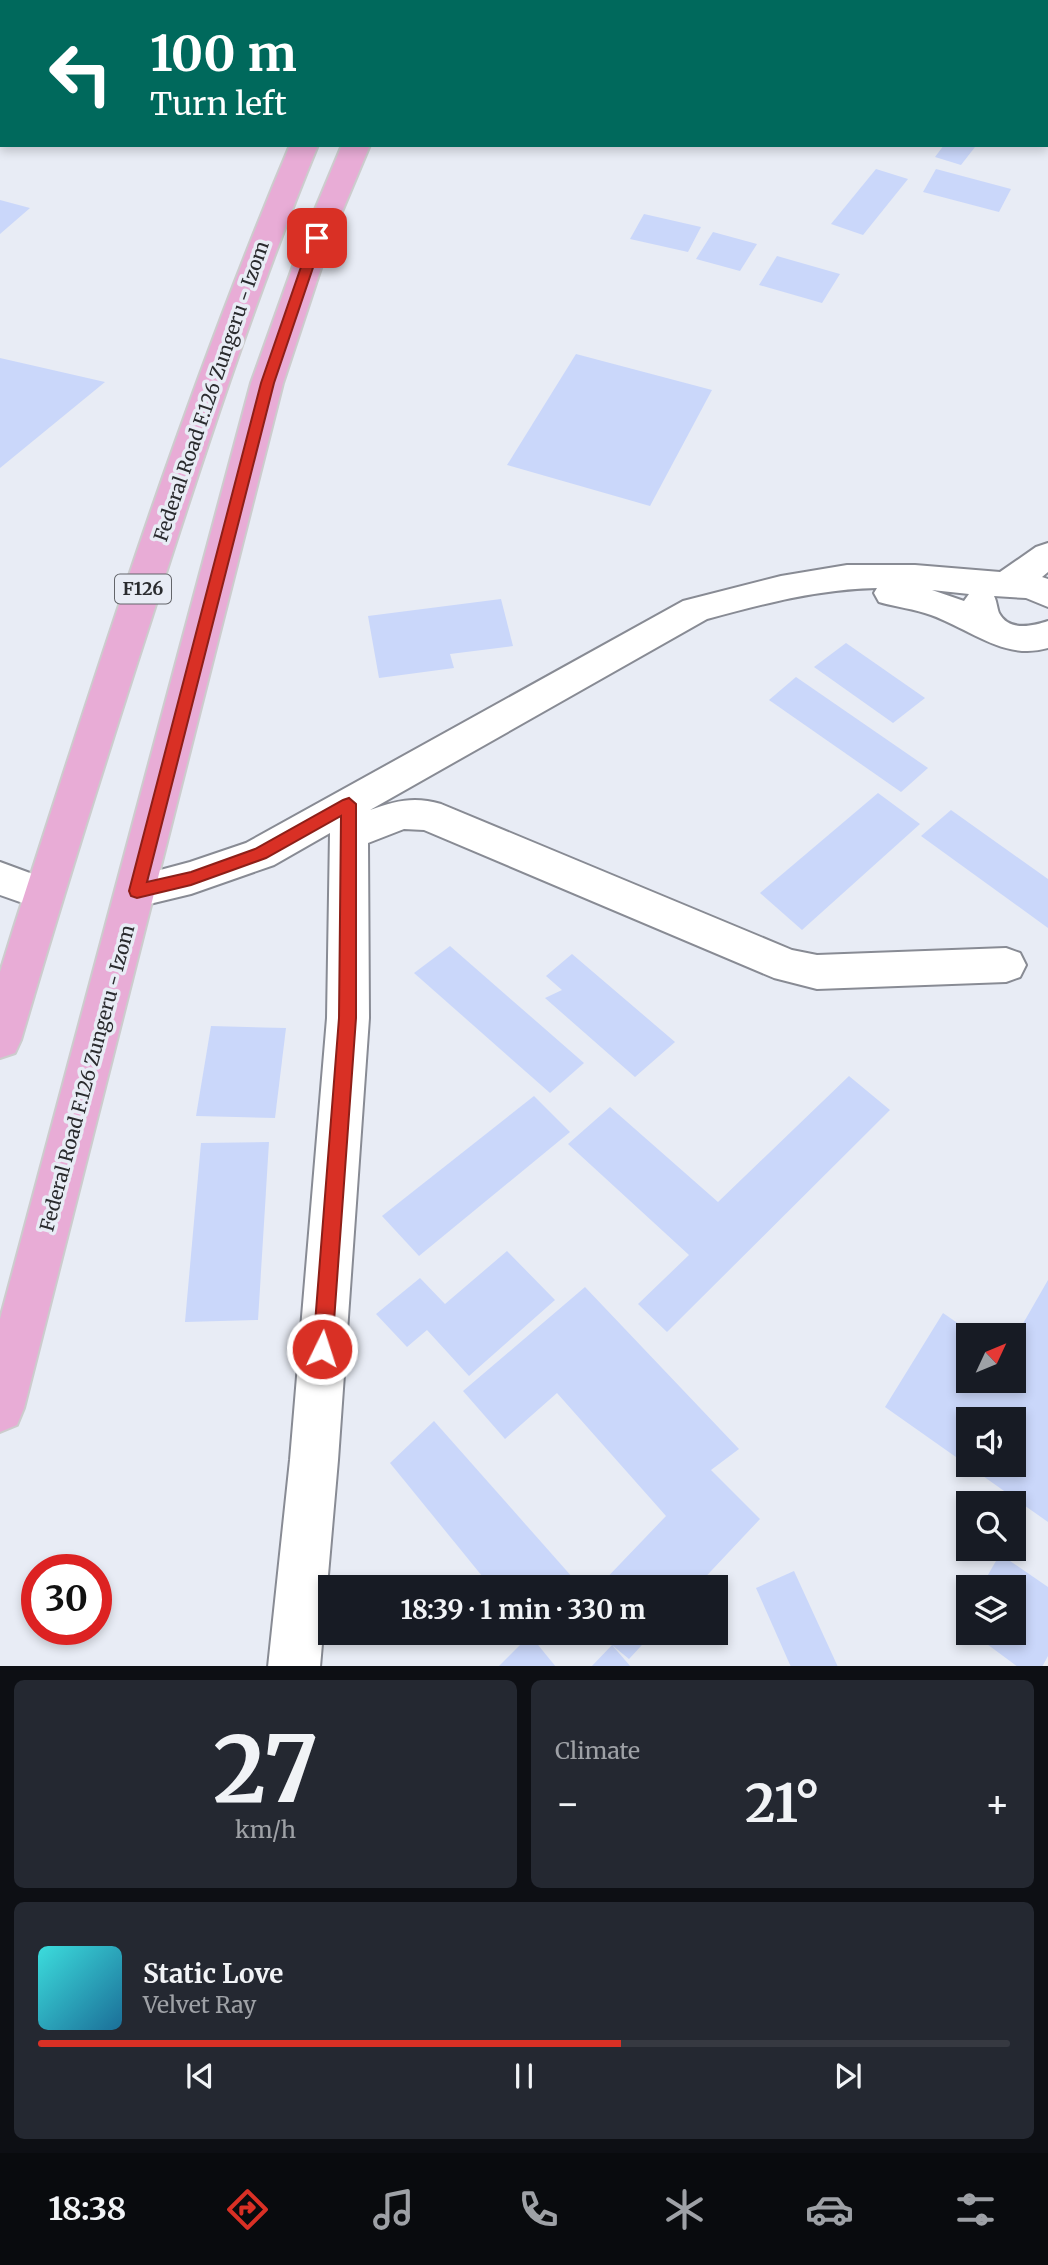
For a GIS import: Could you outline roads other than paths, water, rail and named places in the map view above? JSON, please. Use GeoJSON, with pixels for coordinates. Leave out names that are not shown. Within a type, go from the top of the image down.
{"type":"FeatureCollection","features":[{"type":"Feature","properties":{"kind":"main road","name":"Federal Road F.126 Zungeru - Izom"},"geometry":{"type":"LineString","coordinates":[[0,1040],[43,894],[214,373],[268,230],[303,147]]}},
{"type":"Feature","properties":{"kind":"main road","name":"Federal Road F.126 Zungeru - Izom"},"geometry":{"type":"LineString","coordinates":[[0,1408],[137,891],[267,383],[317,238],[355,147]]}},
{"type":"Feature","properties":{"kind":"street"},"geometry":{"type":"LineString","coordinates":[[990,626],[980,610],[984,595],[1048,555]]}},
{"type":"Feature","properties":{"kind":"street"},"geometry":{"type":"LineString","coordinates":[[137,891],[191,878],[349,820],[695,610],[755,593],[820,581],[869,576],[932,577],[1033,586],[1048,595]]}},
{"type":"Feature","properties":{"kind":"street"},"geometry":{"type":"LineString","coordinates":[[820,581],[938,604],[1014,638],[1042,641]]}},
{"type":"Feature","properties":{"kind":"street"},"geometry":{"type":"LineString","coordinates":[[349,820],[402,814],[427,815],[788,966],[817,972],[1006,965]]}},
{"type":"Feature","properties":{"kind":"street"},"geometry":{"type":"LineString","coordinates":[[294,1666],[314,1460],[348,1018],[349,820]]}},
{"type":"Feature","properties":{"kind":"street"},"geometry":{"type":"LineString","coordinates":[[0,878],[43,894]]}}]}
